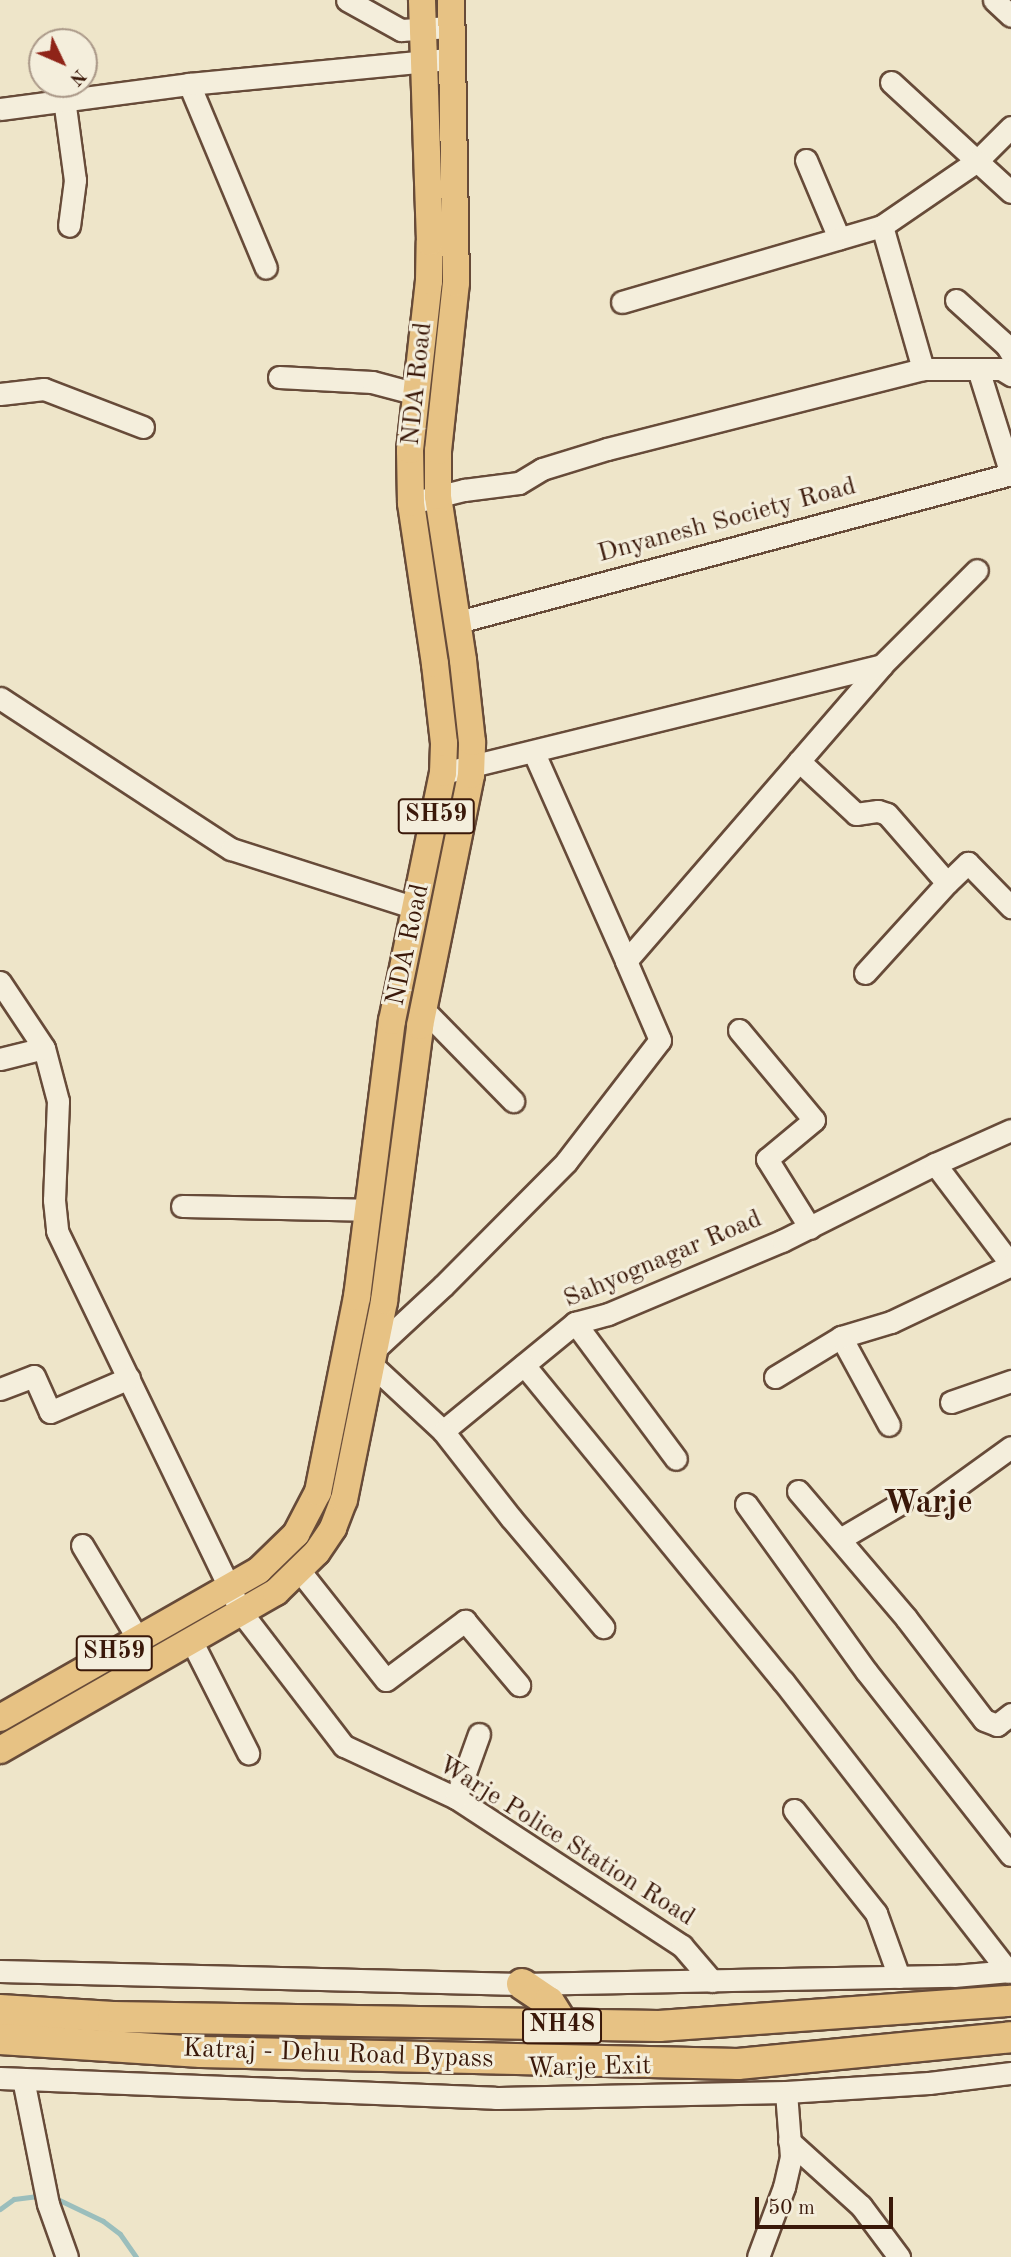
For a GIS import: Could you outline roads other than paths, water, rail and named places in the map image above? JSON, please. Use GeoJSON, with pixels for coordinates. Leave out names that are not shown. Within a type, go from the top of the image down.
{"type":"FeatureCollection","features":[{"type":"Feature","properties":{"kind":"highway"},"geometry":{"type":"LineString","coordinates":[[522,1984],[549,2003],[564,2026]]}},
{"type":"Feature","properties":{"kind":"highway","name":"Katraj - Dehu Road Bypass"},"geometry":{"type":"LineString","coordinates":[[0,2010],[113,2017],[659,2026],[1011,2001]]}},
{"type":"Feature","properties":{"kind":"highway","name":"Katraj - Dehu Road Bypass"},"geometry":{"type":"LineString","coordinates":[[0,2039],[201,2052],[738,2064],[1011,2037]]}},
{"type":"Feature","properties":{"kind":"main road","name":"NDA Road"},"geometry":{"type":"LineString","coordinates":[[1,1714],[259,1570],[296,1534],[318,1492],[357,1297],[393,1021],[443,773],[444,743],[435,664],[411,503],[410,450],[430,242],[422,0]]}},
{"type":"Feature","properties":{"kind":"main road","name":"NDA Road"},"geometry":{"type":"LineString","coordinates":[[240,1612],[276,1592],[317,1552],[333,1528],[344,1500],[373,1357],[423,1009],[465,813],[471,768],[472,742],[458,622],[438,496],[438,451],[456,283],[451,0]]}},
{"type":"Feature","properties":{"kind":"main road"},"geometry":{"type":"LineString","coordinates":[[345,1354],[373,1357]]}},
{"type":"Feature","properties":{"kind":"main road","name":"SH59"},"geometry":{"type":"LineString","coordinates":[[0,1750],[240,1612]]}},
{"type":"Feature","properties":{"kind":"street"},"geometry":{"type":"LineString","coordinates":[[347,0],[401,30],[451,27]]}},
{"type":"Feature","properties":{"kind":"street"},"geometry":{"type":"LineString","coordinates":[[994,0],[1011,16]]}},
{"type":"Feature","properties":{"kind":"street"},"geometry":{"type":"LineString","coordinates":[[0,109],[189,84],[452,59]]}},
{"type":"Feature","properties":{"kind":"street"},"geometry":{"type":"LineString","coordinates":[[891,82],[1011,192]]}},
{"type":"Feature","properties":{"kind":"street"},"geometry":{"type":"LineString","coordinates":[[189,84],[266,268]]}},
{"type":"Feature","properties":{"kind":"street"},"geometry":{"type":"LineString","coordinates":[[64,99],[75,180],[69,226]]}},
{"type":"Feature","properties":{"kind":"street"},"geometry":{"type":"LineString","coordinates":[[622,302],[882,226],[977,161],[1011,127]]}},
{"type":"Feature","properties":{"kind":"street"},"geometry":{"type":"LineString","coordinates":[[806,160],[839,238]]}},
{"type":"Feature","properties":{"kind":"street"},"geometry":{"type":"LineString","coordinates":[[882,226],[923,369]]}},
{"type":"Feature","properties":{"kind":"street"},"geometry":{"type":"LineString","coordinates":[[956,300],[1006,345],[1011,353]]}},
{"type":"Feature","properties":{"kind":"street"},"geometry":{"type":"LineString","coordinates":[[411,503],[519,483],[542,469],[607,449],[923,369],[1001,369],[1011,375]]}},
{"type":"Feature","properties":{"kind":"street"},"geometry":{"type":"LineString","coordinates":[[978,369],[1011,474]]}},
{"type":"Feature","properties":{"kind":"street"},"geometry":{"type":"LineString","coordinates":[[279,377],[372,382],[416,394]]}},
{"type":"Feature","properties":{"kind":"street"},"geometry":{"type":"LineString","coordinates":[[0,394],[44,389],[143,427]]}},
{"type":"Feature","properties":{"kind":"street","name":"Dnyanesh Society Road"},"geometry":{"type":"LineString","coordinates":[[458,622],[1011,474]]}},
{"type":"Feature","properties":{"kind":"street"},"geometry":{"type":"LineString","coordinates":[[626,961],[882,665],[977,570]]}},
{"type":"Feature","properties":{"kind":"street"},"geometry":{"type":"LineString","coordinates":[[443,773],[534,753],[882,665]]}},
{"type":"Feature","properties":{"kind":"street"},"geometry":{"type":"LineString","coordinates":[[0,698],[231,849],[416,908]]}},
{"type":"Feature","properties":{"kind":"street"},"geometry":{"type":"LineString","coordinates":[[534,753],[660,1040],[566,1162],[373,1357],[443,1431],[511,1518],[603,1627]]}},
{"type":"Feature","properties":{"kind":"street"},"geometry":{"type":"LineString","coordinates":[[799,761],[856,814],[878,811],[887,814],[947,883]]}},
{"type":"Feature","properties":{"kind":"street"},"geometry":{"type":"LineString","coordinates":[[864,973],[968,863],[1011,907]]}},
{"type":"Feature","properties":{"kind":"street","name":"Warje Police Station Road"},"geometry":{"type":"LineString","coordinates":[[0,982],[44,1048],[58,1101],[54,1200],[57,1231],[130,1378],[240,1612],[344,1746],[456,1798],[682,1946],[712,1981]]}},
{"type":"Feature","properties":{"kind":"street"},"geometry":{"type":"LineString","coordinates":[[423,1009],[513,1101]]}},
{"type":"Feature","properties":{"kind":"street"},"geometry":{"type":"LineString","coordinates":[[739,1030],[814,1119],[767,1158],[810,1228]]}},
{"type":"Feature","properties":{"kind":"street"},"geometry":{"type":"LineString","coordinates":[[0,1059],[44,1048]]}},
{"type":"Feature","properties":{"kind":"street","name":"Sahyognagar Road"},"geometry":{"type":"LineString","coordinates":[[443,1431],[575,1323],[608,1314],[810,1228],[935,1164],[1011,1130]]}},
{"type":"Feature","properties":{"kind":"street"},"geometry":{"type":"LineString","coordinates":[[775,1377],[841,1338],[891,1322],[1011,1264],[935,1164]]}},
{"type":"Feature","properties":{"kind":"street"},"geometry":{"type":"LineString","coordinates":[[182,1206],[367,1210]]}},
{"type":"Feature","properties":{"kind":"street"},"geometry":{"type":"LineString","coordinates":[[575,1323],[676,1459]]}},
{"type":"Feature","properties":{"kind":"street"},"geometry":{"type":"LineString","coordinates":[[841,1338],[889,1425]]}},
{"type":"Feature","properties":{"kind":"street"},"geometry":{"type":"LineString","coordinates":[[524,1365],[783,1681],[1010,1971]]}},
{"type":"Feature","properties":{"kind":"street"},"geometry":{"type":"LineString","coordinates":[[0,1390],[34,1376],[50,1412],[130,1378]]}},
{"type":"Feature","properties":{"kind":"street"},"geometry":{"type":"LineString","coordinates":[[951,1402],[1011,1381]]}},
{"type":"Feature","properties":{"kind":"street"},"geometry":{"type":"LineString","coordinates":[[932,1504],[1011,1447]]}},
{"type":"Feature","properties":{"kind":"street"},"geometry":{"type":"LineString","coordinates":[[797,1491],[840,1539],[984,1720],[997,1725],[1011,1714]]}},
{"type":"Feature","properties":{"kind":"street"},"geometry":{"type":"LineString","coordinates":[[840,1539],[901,1503]]}},
{"type":"Feature","properties":{"kind":"street"},"geometry":{"type":"LineString","coordinates":[[746,1504],[874,1681],[1011,1855]]}},
{"type":"Feature","properties":{"kind":"street"},"geometry":{"type":"LineString","coordinates":[[82,1545],[138,1639]]}},
{"type":"Feature","properties":{"kind":"street"},"geometry":{"type":"LineString","coordinates":[[299,1570],[386,1680],[465,1621],[519,1685]]}},
{"type":"Feature","properties":{"kind":"street"},"geometry":{"type":"LineString","coordinates":[[191,1640],[248,1753]]}},
{"type":"Feature","properties":{"kind":"street"},"geometry":{"type":"LineString","coordinates":[[456,1798],[479,1734]]}},
{"type":"Feature","properties":{"kind":"street"},"geometry":{"type":"LineString","coordinates":[[794,1810],[876,1913],[900,1977]]}},
{"type":"Feature","properties":{"kind":"street"},"geometry":{"type":"LineString","coordinates":[[0,1971],[522,1984],[900,1977],[1010,1971]]}},
{"type":"Feature","properties":{"kind":"street","name":"Warje Exit"},"geometry":{"type":"LineString","coordinates":[[0,2078],[495,2098],[786,2092],[929,2083],[1011,2073]]}},
{"type":"Feature","properties":{"kind":"street"},"geometry":{"type":"LineString","coordinates":[[23,2079],[48,2204],[67,2257]]}},
{"type":"Feature","properties":{"kind":"street"},"geometry":{"type":"LineString","coordinates":[[758,2257],[784,2187],[790,2157],[786,2092]]}},
{"type":"Feature","properties":{"kind":"street"},"geometry":{"type":"LineString","coordinates":[[789,2141],[861,2206],[899,2257]]}},
{"type":"Feature","properties":{"kind":"waterway"},"geometry":{"type":"LineString","coordinates":[[0,2209],[14,2199],[40,2196]]}},
{"type":"Feature","properties":{"kind":"waterway"},"geometry":{"type":"LineString","coordinates":[[53,2197],[103,2221],[120,2234],[136,2257]]}},
{"type":"Feature","properties":{"kind":"district","name":"Warje"},"geometry":{"type":"Point","coordinates":[928,1504]}}]}
